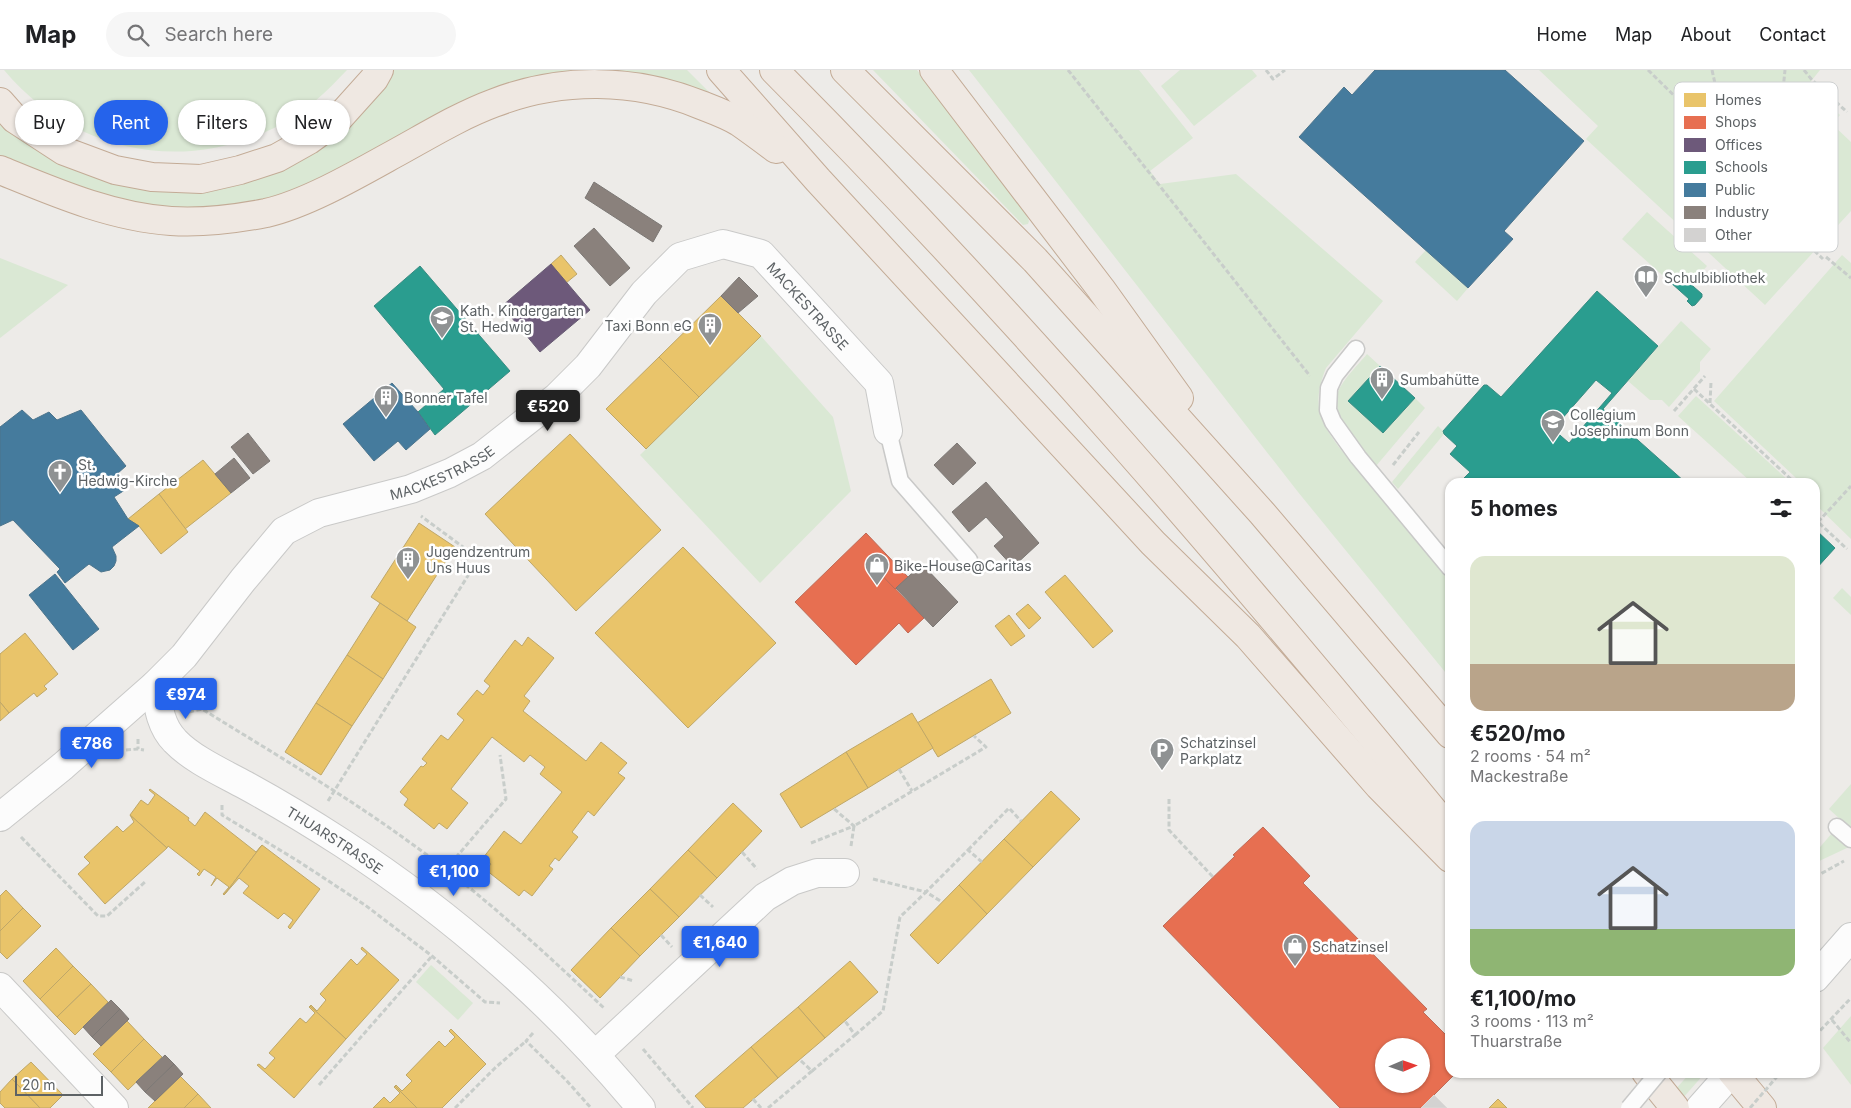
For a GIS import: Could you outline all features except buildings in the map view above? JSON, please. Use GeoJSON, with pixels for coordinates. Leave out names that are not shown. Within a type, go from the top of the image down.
{"type":"FeatureCollection","features":[{"type":"Feature","properties":{"kind":"highway"},"geometry":{"type":"LineString","coordinates":[[0,102],[15,119],[72,154],[115,170],[152,177],[201,179],[240,170],[278,158],[309,140],[338,119],[374,79],[379,70]]}},
{"type":"Feature","properties":{"kind":"highway"},"geometry":{"type":"LineString","coordinates":[[721,70],[818,180],[1153,543],[1248,636],[1379,786],[1445,853]]}},
{"type":"Feature","properties":{"kind":"highway"},"geometry":{"type":"LineString","coordinates":[[774,70],[928,229],[1078,393],[1237,576],[1445,825]]}},
{"type":"Feature","properties":{"kind":"highway"},"geometry":{"type":"LineString","coordinates":[[846,70],[1035,260],[1262,513],[1445,728]]}},
{"type":"Feature","properties":{"kind":"highway"},"geometry":{"type":"LineString","coordinates":[[934,70],[1101,289],[1262,513]]}},
{"type":"Feature","properties":{"kind":"highway"},"geometry":{"type":"LineString","coordinates":[[0,170],[72,199],[116,212],[172,221],[223,220],[268,212],[308,198],[380,162],[460,118],[495,103],[535,90],[573,85],[610,84],[658,90],[681,96],[710,108],[738,121],[818,180]]}},
{"type":"Feature","properties":{"kind":"highway"},"geometry":{"type":"LineString","coordinates":[[1651,1078],[1675,1108]]}},
{"type":"Feature","properties":{"kind":"highway"},"geometry":{"type":"LineString","coordinates":[[1737,1078],[1762,1108]]}},
{"type":"Feature","properties":{"kind":"street","name":"MACKESTRASSE"},"geometry":{"type":"LineString","coordinates":[[1,817],[155,685],[184,656],[284,531],[319,513],[392,495],[450,473],[482,456],[557,397],[588,366],[644,292],[680,257],[722,244],[761,254],[878,383],[888,431]]}},
{"type":"Feature","properties":{"kind":"street","name":"THUARSTRASSE"},"geometry":{"type":"LineString","coordinates":[[155,685],[161,719],[174,741],[204,762],[314,824],[374,864],[458,926],[552,1011],[595,1055],[641,1108]]}},
{"type":"Feature","properties":{"kind":"street"},"geometry":{"type":"LineString","coordinates":[[595,1055],[765,897],[792,881],[817,873],[845,873]]}},
{"type":"Feature","properties":{"kind":"street"},"geometry":{"type":"LineString","coordinates":[[1820,972],[1851,937]]}},
{"type":"Feature","properties":{"kind":"street"},"geometry":{"type":"LineString","coordinates":[[2,993],[114,1108]]}},
{"type":"Feature","properties":{"kind":"street"},"geometry":{"type":"LineString","coordinates":[[1700,1108],[1727,1078]]}},
{"type":"Feature","properties":{"kind":"lane"},"geometry":{"type":"LineString","coordinates":[[1356,349],[1335,375],[1329,388],[1328,410],[1333,422],[1358,457],[1445,562]]}},
{"type":"Feature","properties":{"kind":"lane"},"geometry":{"type":"LineString","coordinates":[[888,431],[900,481],[969,560]]}},
{"type":"Feature","properties":{"kind":"lane"},"geometry":{"type":"LineString","coordinates":[[1837,827],[1851,839]]}},
{"type":"Feature","properties":{"kind":"lane"},"geometry":{"type":"LineString","coordinates":[[1629,1108],[1655,1078]]}},
{"type":"Feature","properties":{"kind":"path"},"geometry":{"type":"LineString","coordinates":[[1068,70],[1328,398]]}},
{"type":"Feature","properties":{"kind":"path"},"geometry":{"type":"LineString","coordinates":[[1266,70],[1273,80],[1285,70]]}},
{"type":"Feature","properties":{"kind":"path"},"geometry":{"type":"LineString","coordinates":[[1648,70],[1674,95]]}},
{"type":"Feature","properties":{"kind":"path"},"geometry":{"type":"LineString","coordinates":[[1804,70],[1814,82]]}},
{"type":"Feature","properties":{"kind":"path"},"geometry":{"type":"LineString","coordinates":[[1838,104],[1847,112]]}},
{"type":"Feature","properties":{"kind":"path"},"geometry":{"type":"LineString","coordinates":[[1818,252],[1851,278]]}},
{"type":"Feature","properties":{"kind":"path"},"geometry":{"type":"LineString","coordinates":[[1674,411],[1705,376]]}},
{"type":"Feature","properties":{"kind":"path"},"geometry":{"type":"LineString","coordinates":[[1710,403],[1711,382]]}},
{"type":"Feature","properties":{"kind":"path"},"geometry":{"type":"LineString","coordinates":[[1694,389],[1790,478]]}},
{"type":"Feature","properties":{"kind":"path"},"geometry":{"type":"LineString","coordinates":[[1379,482],[1419,432]]}},
{"type":"Feature","properties":{"kind":"path"},"geometry":{"type":"LineString","coordinates":[[1820,520],[1851,486]]}},
{"type":"Feature","properties":{"kind":"path"},"geometry":{"type":"LineString","coordinates":[[314,824],[469,574],[463,547],[392,495]]}},
{"type":"Feature","properties":{"kind":"path"},"geometry":{"type":"LineString","coordinates":[[1820,524],[1847,549]]}},
{"type":"Feature","properties":{"kind":"path"},"geometry":{"type":"LineString","coordinates":[[942,902],[926,892],[845,873],[854,826],[986,747],[974,736]]}},
{"type":"Feature","properties":{"kind":"path"},"geometry":{"type":"LineString","coordinates":[[122,751],[138,749],[145,751]]}},
{"type":"Feature","properties":{"kind":"path"},"geometry":{"type":"LineString","coordinates":[[446,869],[506,799],[500,755]]}},
{"type":"Feature","properties":{"kind":"path"},"geometry":{"type":"LineString","coordinates":[[899,769],[912,791]]}},
{"type":"Feature","properties":{"kind":"path"},"geometry":{"type":"LineString","coordinates":[[1169,798],[1169,830],[1213,877]]}},
{"type":"Feature","properties":{"kind":"path"},"geometry":{"type":"LineString","coordinates":[[222,805],[222,814],[365,905],[432,956],[486,1002],[502,1003]]}},
{"type":"Feature","properties":{"kind":"path"},"geometry":{"type":"LineString","coordinates":[[833,808],[854,826]]}},
{"type":"Feature","properties":{"kind":"path"},"geometry":{"type":"LineString","coordinates":[[768,1108],[883,1012],[900,916],[1009,808],[1022,821]]}},
{"type":"Feature","properties":{"kind":"path"},"geometry":{"type":"LineString","coordinates":[[1,817],[98,916],[107,916],[145,882]]}},
{"type":"Feature","properties":{"kind":"path"},"geometry":{"type":"LineString","coordinates":[[968,850],[982,862]]}},
{"type":"Feature","properties":{"kind":"path"},"geometry":{"type":"LineString","coordinates":[[742,852],[760,874]]}},
{"type":"Feature","properties":{"kind":"path"},"geometry":{"type":"LineString","coordinates":[[1820,874],[1851,857]]}},
{"type":"Feature","properties":{"kind":"path"},"geometry":{"type":"LineString","coordinates":[[700,895],[720,912]]}},
{"type":"Feature","properties":{"kind":"path"},"geometry":{"type":"LineString","coordinates":[[319,1085],[432,956]]}},
{"type":"Feature","properties":{"kind":"path"},"geometry":{"type":"LineString","coordinates":[[1820,1031],[1851,998]]}},
{"type":"Feature","properties":{"kind":"path"},"geometry":{"type":"LineString","coordinates":[[844,1020],[855,1035]]}},
{"type":"Feature","properties":{"kind":"path"},"geometry":{"type":"LineString","coordinates":[[1832,1020],[1851,1043]]}},
{"type":"Feature","properties":{"kind":"path"},"geometry":{"type":"LineString","coordinates":[[455,1108],[536,1030]]}},
{"type":"Feature","properties":{"kind":"path"},"geometry":{"type":"LineString","coordinates":[[526,1041],[591,1108]]}},
{"type":"Feature","properties":{"kind":"path"},"geometry":{"type":"LineString","coordinates":[[800,1060],[812,1071]]}},
{"type":"Feature","properties":{"kind":"path"},"geometry":{"type":"LineString","coordinates":[[1750,1108],[1776,1078]]}},
{"type":"Feature","properties":{"kind":"path"},"geometry":{"type":"LineString","coordinates":[[753,1099],[761,1108]]}},
{"type":"Feature","properties":{"kind":"green space"},"geometry":{"type":"Polygon","coordinates":[[[4,70],[347,70],[316,100],[276,100],[276,127],[266,131],[266,100],[178,100],[178,145],[222,145],[206,149],[169,151],[125,145],[168,145],[168,100],[94,100],[94,136],[84,131],[84,100],[35,100],[4,70]]]}},
{"type":"Feature","properties":{"kind":"green space"},"geometry":{"type":"Polygon","coordinates":[[[394,70],[687,70],[711,94],[606,71],[278,196],[229,206],[174,209],[109,199],[56,181],[0,157],[0,122],[15,132],[15,145],[35,145],[65,165],[102,180],[121,185],[204,189],[279,145],[350,145],[350,104],[387,82],[394,70]]]}},
{"type":"Feature","properties":{"kind":"green space"},"geometry":{"type":"Polygon","coordinates":[[[873,70],[917,70],[1024,209],[1029,221],[1028,224],[1023,225],[873,70]]]}},
{"type":"Feature","properties":{"kind":"green space"},"geometry":{"type":"Polygon","coordinates":[[[969,70],[1139,70],[1193,138],[1150,171],[1160,184],[1236,174],[1383,301],[1326,368],[1319,390],[1319,409],[1325,427],[1338,446],[1445,576],[1445,672],[1298,492],[969,70]]]}},
{"type":"Feature","properties":{"kind":"green space"},"geometry":{"type":"Polygon","coordinates":[[[1180,70],[1252,70],[1257,76],[1194,126],[1161,86],[1180,70]]]}},
{"type":"Feature","properties":{"kind":"green space"},"geometry":{"type":"Polygon","coordinates":[[[1539,70],[1820,70],[1810,82],[1674,82],[1674,221],[1586,139],[1598,126],[1539,70]]]}},
{"type":"Feature","properties":{"kind":"green space"},"geometry":{"type":"Polygon","coordinates":[[[1838,130],[1851,142],[1851,211],[1838,225],[1838,130]]]}},
{"type":"Feature","properties":{"kind":"green space"},"geometry":{"type":"Polygon","coordinates":[[[1647,212],[1674,236],[1674,252],[1691,252],[1707,266],[1691,284],[1678,273],[1670,282],[1622,239],[1647,212]]]}},
{"type":"Feature","properties":{"kind":"green space"},"geometry":{"type":"Polygon","coordinates":[[[1426,250],[1468,288],[1457,301],[1415,262],[1426,250]]]}},
{"type":"Feature","properties":{"kind":"green space"},"geometry":{"type":"Polygon","coordinates":[[[1708,252],[1813,252],[1765,305],[1708,252]]]}},
{"type":"Feature","properties":{"kind":"green space"},"geometry":{"type":"Polygon","coordinates":[[[1842,255],[1851,263],[1851,539],[1820,509],[1820,478],[1796,478],[1714,401],[1842,255]]]}},
{"type":"Feature","properties":{"kind":"green space"},"geometry":{"type":"Polygon","coordinates":[[[0,258],[68,285],[0,338],[0,258]]]}},
{"type":"Feature","properties":{"kind":"green space"},"geometry":{"type":"Polygon","coordinates":[[[1681,321],[1711,349],[1700,362],[1700,371],[1669,407],[1662,400],[1650,400],[1628,381],[1681,321]]]}},
{"type":"Feature","properties":{"kind":"green space"},"geometry":{"type":"Polygon","coordinates":[[[761,336],[833,417],[851,491],[760,583],[640,455],[761,336]]]}},
{"type":"Feature","properties":{"kind":"green space"},"geometry":{"type":"Polygon","coordinates":[[[1367,354],[1380,366],[1348,401],[1383,433],[1415,398],[1425,408],[1376,466],[1350,433],[1339,414],[1337,405],[1338,391],[1349,374],[1367,354]]]}},
{"type":"Feature","properties":{"kind":"green space"},"geometry":{"type":"Polygon","coordinates":[[[1696,396],[1786,478],[1747,478],[1678,416],[1696,396]]]}},
{"type":"Feature","properties":{"kind":"green space"},"geometry":{"type":"Polygon","coordinates":[[[1438,426],[1444,434],[1398,489],[1392,482],[1438,426]]]}},
{"type":"Feature","properties":{"kind":"green space"},"geometry":{"type":"Polygon","coordinates":[[[1842,588],[1851,597],[1851,615],[1833,598],[1842,588]]]}},
{"type":"Feature","properties":{"kind":"green space"},"geometry":{"type":"Polygon","coordinates":[[[1851,784],[1851,829],[1829,809],[1851,784]]]}},
{"type":"Feature","properties":{"kind":"green space"},"geometry":{"type":"Polygon","coordinates":[[[1833,832],[1849,847],[1820,861],[1820,847],[1833,832]]]}},
{"type":"Feature","properties":{"kind":"green space"},"geometry":{"type":"Polygon","coordinates":[[[431,965],[473,1003],[458,1020],[416,982],[431,965]]]}},
{"type":"Feature","properties":{"kind":"green space"},"geometry":{"type":"Polygon","coordinates":[[[1851,1016],[1851,1085],[1823,1048],[1851,1016]]]}},
{"type":"Feature","properties":{"kind":"green space"},"geometry":{"type":"Polygon","coordinates":[[[1686,1078],[1701,1078],[1674,1108],[1659,1108],[1686,1078]]]}},
{"type":"Feature","properties":{"kind":"place","name":"Schulbibliothek"},"geometry":{"type":"Point","coordinates":[1646,298]}},
{"type":"Feature","properties":{"kind":"place","name":"Kath. Kindergarten St. Hedwig"},"geometry":{"type":"Point","coordinates":[442,339]}},
{"type":"Feature","properties":{"kind":"place","name":"Taxi Bonn eG"},"geometry":{"type":"Point","coordinates":[710,346]}},
{"type":"Feature","properties":{"kind":"place","name":"Sumbahütte"},"geometry":{"type":"Point","coordinates":[1382,400]}},
{"type":"Feature","properties":{"kind":"place","name":"Bonner Tafel"},"geometry":{"type":"Point","coordinates":[386,418]}},
{"type":"Feature","properties":{"kind":"place","name":"Collegium Josephinum Bonn"},"geometry":{"type":"Point","coordinates":[1553,443]}},
{"type":"Feature","properties":{"kind":"place","name":"St. Hedwig-Kirche"},"geometry":{"type":"Point","coordinates":[60,493]}},
{"type":"Feature","properties":{"kind":"place","name":"Jugendzentrum Uns Huus"},"geometry":{"type":"Point","coordinates":[408,580]}},
{"type":"Feature","properties":{"kind":"place","name":"Bike-House@Caritas"},"geometry":{"type":"Point","coordinates":[877,586]}},
{"type":"Feature","properties":{"kind":"place","name":"Schatzinsel Parkplatz"},"geometry":{"type":"Point","coordinates":[1162,771]}},
{"type":"Feature","properties":{"kind":"place","name":"Schatzinsel"},"geometry":{"type":"Point","coordinates":[1295,967]}}]}
